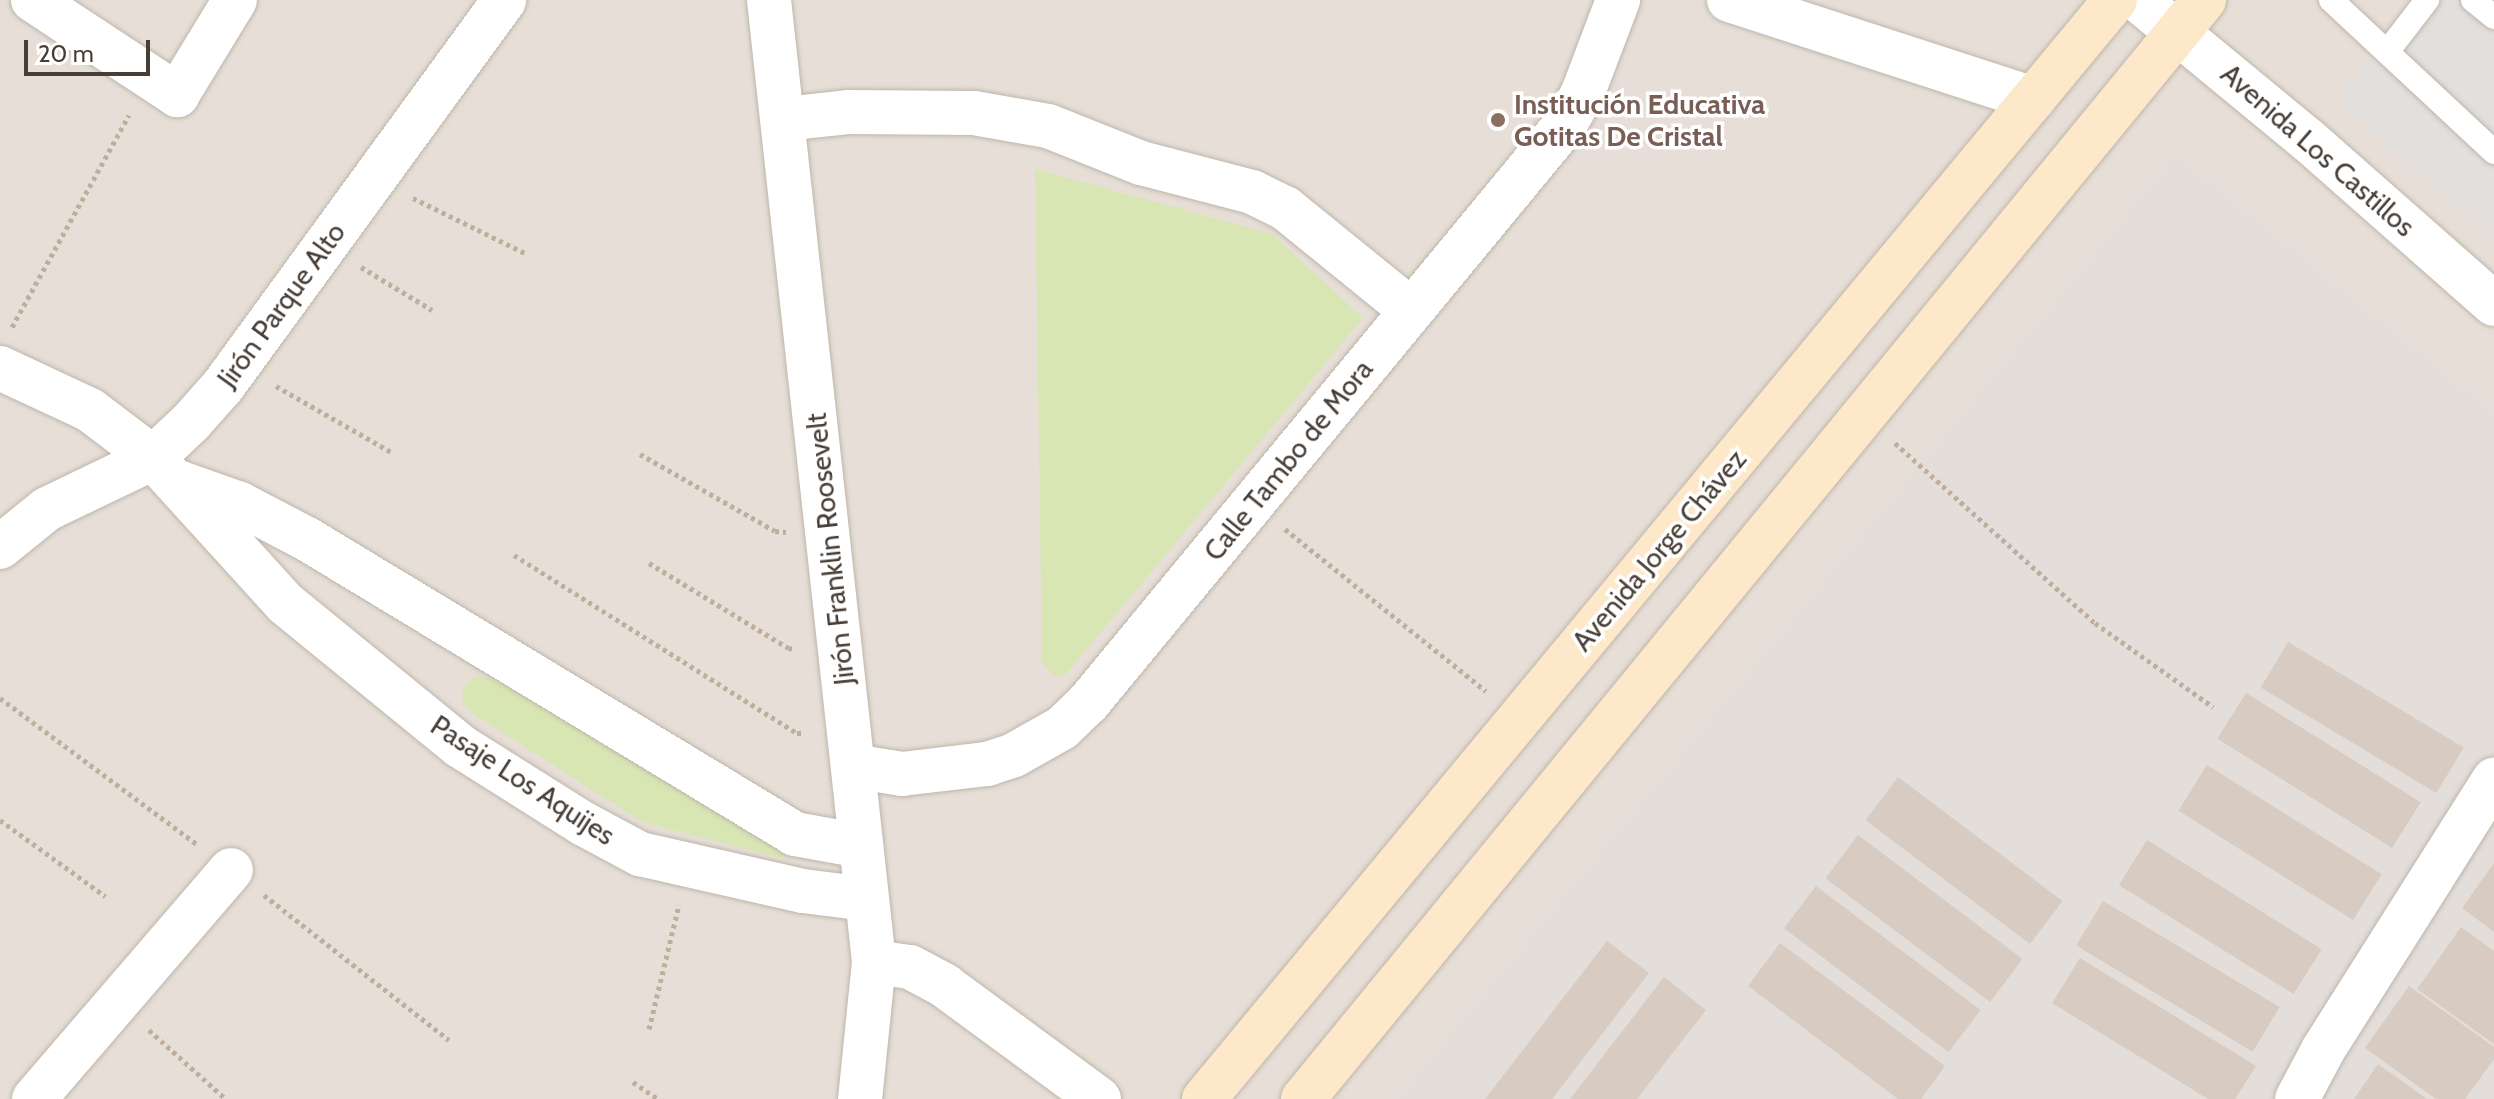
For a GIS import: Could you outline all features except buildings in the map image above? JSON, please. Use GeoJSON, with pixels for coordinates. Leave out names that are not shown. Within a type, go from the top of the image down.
{"type":"FeatureCollection","features":[{"type":"Feature","properties":{"kind":"main road","name":"Avenida Jorge Chávez"},"geometry":{"type":"LineString","coordinates":[[1204,1099],[2115,0]]}},
{"type":"Feature","properties":{"kind":"main road"},"geometry":{"type":"LineString","coordinates":[[1303,1099],[2192,15]]}},
{"type":"Feature","properties":{"kind":"street"},"geometry":{"type":"LineString","coordinates":[[33,0],[163,86],[235,0]]}},
{"type":"Feature","properties":{"kind":"street","name":"Jirón Parque Alto"},"geometry":{"type":"LineString","coordinates":[[0,547],[47,509],[162,469],[191,422],[239,364],[504,0]]}},
{"type":"Feature","properties":{"kind":"street","name":"Jirón Franklin Roosevelt"},"geometry":{"type":"LineString","coordinates":[[769,0],[874,962],[860,1099]]}},
{"type":"Feature","properties":{"kind":"street","name":"Calle Tambo de Mora"},"geometry":{"type":"LineString","coordinates":[[851,751],[902,774],[961,769],[1014,755],[1062,728],[1088,703],[1564,126],[1582,95],[1618,0]]}},
{"type":"Feature","properties":{"kind":"street"},"geometry":{"type":"LineString","coordinates":[[1729,0],[2033,99]]}},
{"type":"Feature","properties":{"kind":"street","name":"Avenida Los Castillos"},"geometry":{"type":"LineString","coordinates":[[2138,0],[2192,15],[2494,304]]}},
{"type":"Feature","properties":{"kind":"street"},"geometry":{"type":"LineString","coordinates":[[784,119],[848,112],[974,113],[1048,126],[1141,163],[1252,192],[1285,208],[1411,310]]}},
{"type":"Feature","properties":{"kind":"street","name":"Pasaje Los Aquijes"},"geometry":{"type":"LineString","coordinates":[[4,352],[90,410],[162,469],[286,604],[460,746],[584,824],[640,854],[803,891],[866,899]]}},
{"type":"Feature","properties":{"kind":"street","name":"Pasaje Los Aquijes"},"geometry":{"type":"LineString","coordinates":[[162,469],[307,539],[795,834],[861,846]]}},
{"type":"Feature","properties":{"kind":"street"},"geometry":{"type":"LineString","coordinates":[[2297,1099],[2323,1050],[2494,780]]}},
{"type":"Feature","properties":{"kind":"street"},"geometry":{"type":"LineString","coordinates":[[34,1099],[231,870]]}},
{"type":"Feature","properties":{"kind":"street"},"geometry":{"type":"LineString","coordinates":[[874,962],[910,967],[945,986],[1099,1099]]}},
{"type":"Feature","properties":{"kind":"lane"},"geometry":{"type":"LineString","coordinates":[[2331,0],[2494,152]]}},
{"type":"Feature","properties":{"kind":"lane"},"geometry":{"type":"LineString","coordinates":[[2387,52],[2427,0]]}},
{"type":"Feature","properties":{"kind":"lane"},"geometry":{"type":"LineString","coordinates":[[2473,0],[2494,17]]}},
{"type":"Feature","properties":{"kind":"path"},"geometry":{"type":"LineString","coordinates":[[4,352],[163,86]]}},
{"type":"Feature","properties":{"kind":"path"},"geometry":{"type":"LineString","coordinates":[[374,178],[527,254]]}},
{"type":"Feature","properties":{"kind":"path"},"geometry":{"type":"LineString","coordinates":[[326,245],[432,310]]}},
{"type":"Feature","properties":{"kind":"path"},"geometry":{"type":"LineString","coordinates":[[239,364],[393,453]]}},
{"type":"Feature","properties":{"kind":"path"},"geometry":{"type":"LineString","coordinates":[[1864,416],[2095,623],[2213,707]]}},
{"type":"Feature","properties":{"kind":"path"},"geometry":{"type":"LineString","coordinates":[[640,454],[775,531],[828,533]]}},
{"type":"Feature","properties":{"kind":"path"},"geometry":{"type":"LineString","coordinates":[[1253,503],[1520,718]]}},
{"type":"Feature","properties":{"kind":"path"},"geometry":{"type":"LineString","coordinates":[[514,555],[797,733],[851,751]]}},
{"type":"Feature","properties":{"kind":"path"},"geometry":{"type":"LineString","coordinates":[[649,563],[788,648],[841,650]]}},
{"type":"Feature","properties":{"kind":"path"},"geometry":{"type":"LineString","coordinates":[[0,820],[105,896]]}},
{"type":"Feature","properties":{"kind":"path"},"geometry":{"type":"LineString","coordinates":[[649,1029],[688,865]]}},
{"type":"Feature","properties":{"kind":"path"},"geometry":{"type":"LineString","coordinates":[[119,1003],[226,1099]]}},
{"type":"Feature","properties":{"kind":"path"},"geometry":{"type":"LineString","coordinates":[[633,1082],[658,1099]]}},
{"type":"Feature","properties":{"kind":"shaded area"},"geometry":{"type":"Polygon","coordinates":[[[0,0],[2494,0],[2494,1099],[0,1099],[0,0]]]}},
{"type":"Feature","properties":{"kind":"shaded area"},"geometry":{"type":"Polygon","coordinates":[[[2412,0],[2494,0],[2494,241],[2337,100],[2412,0]]]}},
{"type":"Feature","properties":{"kind":"shaded area"},"geometry":{"type":"Polygon","coordinates":[[[2176,153],[2494,411],[2494,1099],[1395,1099],[2176,153]]]}},
{"type":"Feature","properties":{"kind":"green space"},"geometry":{"type":"Polygon","coordinates":[[[1035,169],[1272,234],[1363,318],[1065,675],[1054,676],[1042,663],[1035,169]]]}},
{"type":"Feature","properties":{"kind":"green space"},"geometry":{"type":"Polygon","coordinates":[[[476,676],[492,679],[784,838],[789,854],[780,858],[642,822],[472,713],[463,703],[462,694],[467,683],[476,676]]]}},
{"type":"Feature","properties":{"kind":"place","name":"Institución Educativa Gotitas De Cristal"},"geometry":{"type":"Point","coordinates":[1498,120]}}]}
